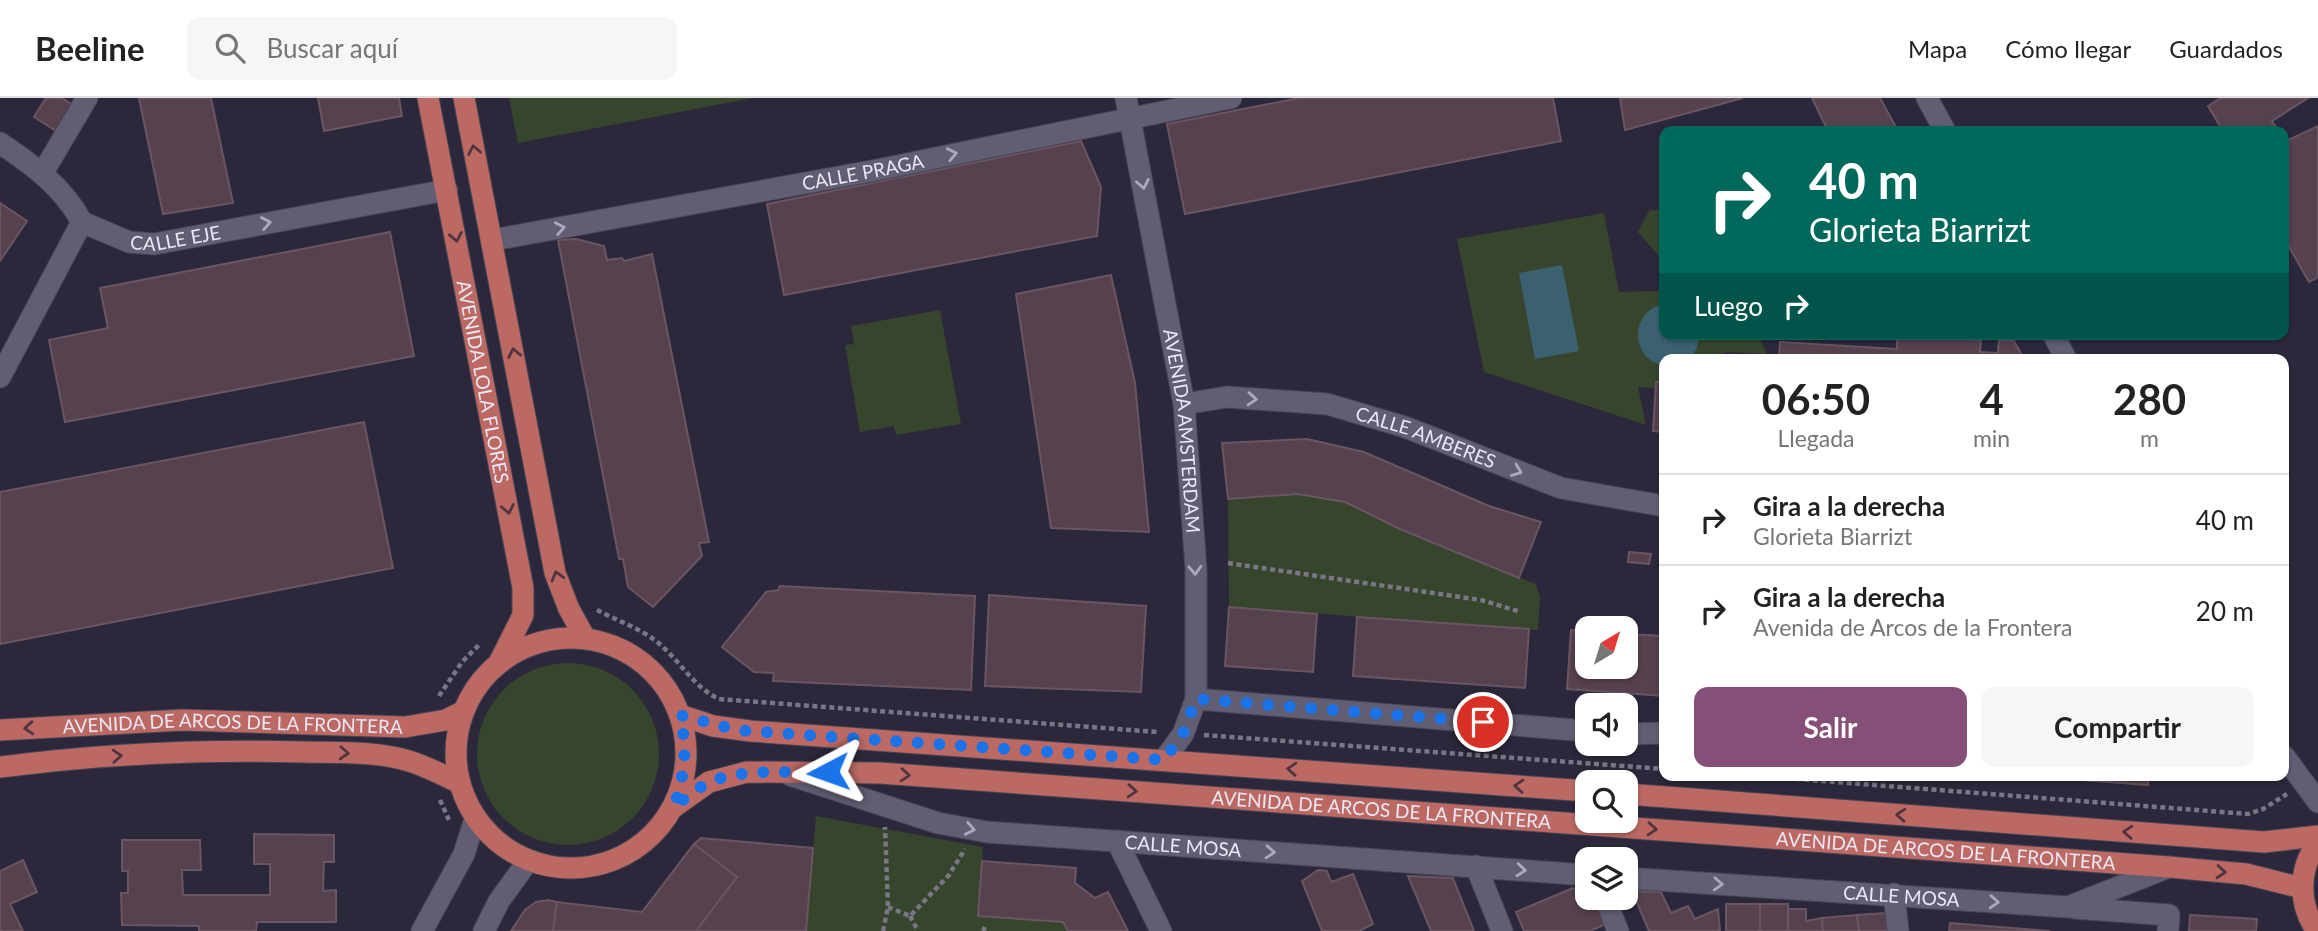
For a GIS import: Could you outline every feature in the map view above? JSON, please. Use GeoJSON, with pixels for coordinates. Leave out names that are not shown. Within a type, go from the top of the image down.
{"type":"FeatureCollection","features":[{"type":"Feature","properties":{"kind":"main road","name":"AVENIDA LOLA FLORES"},"geometry":{"type":"LineString","coordinates":[[428,98],[523,588],[523,615],[500,661]]}},
{"type":"Feature","properties":{"kind":"main road","name":"AVENIDA LOLA FLORES"},"geometry":{"type":"LineString","coordinates":[[464,98],[555,573],[569,609],[585,638]]}},
{"type":"Feature","properties":{"kind":"main road"},"geometry":{"type":"LineString","coordinates":[[585,638],[606,643],[642,662],[660,680],[680,715],[687,744],[686,768],[674,807],[641,846],[624,857],[585,869],[562,869],[528,861],[503,847],[475,819],[458,782],[455,752],[462,712],[473,691],[500,661],[536,642],[585,638]]}},
{"type":"Feature","properties":{"kind":"main road","name":"AVENIDA DE ARCOS DE LA FRONTERA"},"geometry":{"type":"LineString","coordinates":[[0,730],[182,720],[405,727],[446,720],[462,712]]}},
{"type":"Feature","properties":{"kind":"main road","name":"AVENIDA DE ARCOS DE LA FRONTERA"},"geometry":{"type":"LineString","coordinates":[[680,715],[713,726],[743,731],[1575,790]]}},
{"type":"Feature","properties":{"kind":"main road","name":"AVENIDA DE ARCOS DE LA FRONTERA"},"geometry":{"type":"LineString","coordinates":[[0,767],[64,759],[193,751],[327,753],[376,755],[410,761],[458,782]]}},
{"type":"Feature","properties":{"kind":"main road","name":"AVENIDA DE ARCOS DE LA FRONTERA"},"geometry":{"type":"LineString","coordinates":[[674,807],[709,782],[747,772],[788,775],[880,773],[2169,867],[2246,874],[2302,888]]}},
{"type":"Feature","properties":{"kind":"main road","name":"AVENIDA DE ARCOS DE LA FRONTERA"},"geometry":{"type":"LineString","coordinates":[[1638,795],[2264,842],[2318,836]]}},
{"type":"Feature","properties":{"kind":"main road"},"geometry":{"type":"LineString","coordinates":[[2317,931],[2305,908],[2302,888],[2306,863],[2318,843]]}},
{"type":"Feature","properties":{"kind":"street"},"geometry":{"type":"LineString","coordinates":[[42,174],[87,98]]}},
{"type":"Feature","properties":{"kind":"street","name":"CALLE PRAGA"},"geometry":{"type":"LineString","coordinates":[[493,240],[877,170],[1127,108],[1231,98]]}},
{"type":"Feature","properties":{"kind":"street"},"geometry":{"type":"LineString","coordinates":[[1927,98],[1942,126]]}},
{"type":"Feature","properties":{"kind":"street","name":"AVENIDA AMSTERDAM"},"geometry":{"type":"LineString","coordinates":[[1127,108],[1184,404],[1196,569],[1196,699],[1183,734],[1164,760]]}},
{"type":"Feature","properties":{"kind":"street"},"geometry":{"type":"LineString","coordinates":[[0,143],[42,174],[69,199],[82,222],[0,377]]}},
{"type":"Feature","properties":{"kind":"street","name":"CALLE EJE"},"geometry":{"type":"LineString","coordinates":[[82,222],[106,235],[129,242],[154,244],[447,190]]}},
{"type":"Feature","properties":{"kind":"street","name":"CALLE AMBERES"},"geometry":{"type":"LineString","coordinates":[[1184,404],[1227,397],[1327,404],[1405,428],[1561,488],[1659,505]]}},
{"type":"Feature","properties":{"kind":"street"},"geometry":{"type":"LineString","coordinates":[[1196,699],[1575,730]]}},
{"type":"Feature","properties":{"kind":"street"},"geometry":{"type":"LineString","coordinates":[[1638,734],[1659,733]]}},
{"type":"Feature","properties":{"kind":"street"},"geometry":{"type":"LineString","coordinates":[[2289,763],[2318,802]]}},
{"type":"Feature","properties":{"kind":"street","name":"CALLE MOSA"},"geometry":{"type":"LineString","coordinates":[[788,775],[937,823],[974,830],[1575,875]]}},
{"type":"Feature","properties":{"kind":"street"},"geometry":{"type":"LineString","coordinates":[[422,931],[464,854],[475,819]]}},
{"type":"Feature","properties":{"kind":"street"},"geometry":{"type":"LineString","coordinates":[[1117,841],[1161,931]]}},
{"type":"Feature","properties":{"kind":"street"},"geometry":{"type":"LineString","coordinates":[[484,931],[499,901],[528,861]]}},
{"type":"Feature","properties":{"kind":"street"},"geometry":{"type":"LineString","coordinates":[[1476,866],[1503,931]]}},
{"type":"Feature","properties":{"kind":"street","name":"CALLE MOSA"},"geometry":{"type":"LineString","coordinates":[[1638,879],[2068,907],[2169,867]]}},
{"type":"Feature","properties":{"kind":"street"},"geometry":{"type":"LineString","coordinates":[[1894,894],[1898,931]]}},
{"type":"Feature","properties":{"kind":"street"},"geometry":{"type":"LineString","coordinates":[[2068,907],[2169,915],[2168,931]]}},
{"type":"Feature","properties":{"kind":"street"},"geometry":{"type":"LineString","coordinates":[[1610,910],[1618,931]]}},
{"type":"Feature","properties":{"kind":"path"},"geometry":{"type":"LineString","coordinates":[[1227,563],[1481,600],[1521,612]]}},
{"type":"Feature","properties":{"kind":"path"},"geometry":{"type":"LineString","coordinates":[[594,609],[654,639],[685,668],[702,691],[719,699],[1659,769]]}},
{"type":"Feature","properties":{"kind":"path"},"geometry":{"type":"LineString","coordinates":[[434,701],[462,662],[484,640]]}},
{"type":"Feature","properties":{"kind":"path"},"geometry":{"type":"LineString","coordinates":[[1822,781],[2248,814],[2263,809],[2303,783]]}},
{"type":"Feature","properties":{"kind":"path"},"geometry":{"type":"LineString","coordinates":[[434,791],[451,825]]}},
{"type":"Feature","properties":{"kind":"path"},"geometry":{"type":"LineString","coordinates":[[883,931],[888,907],[884,862],[885,805]]}},
{"type":"Feature","properties":{"kind":"path"},"geometry":{"type":"LineString","coordinates":[[909,916],[949,875],[974,830]]}},
{"type":"Feature","properties":{"kind":"path"},"geometry":{"type":"LineString","coordinates":[[888,907],[909,916],[918,931]]}},
{"type":"Feature","properties":{"kind":"green space"},"geometry":{"type":"Polygon","coordinates":[[[509,98],[753,98],[518,143],[509,98]]]}},
{"type":"Feature","properties":{"kind":"green space"},"geometry":{"type":"Polygon","coordinates":[[[1659,210],[1659,256],[1638,232],[1649,211],[1659,210]]]}},
{"type":"Feature","properties":{"kind":"green space"},"geometry":{"type":"Polygon","coordinates":[[[1604,213],[1619,292],[1659,291],[1659,382],[1656,382],[1656,388],[1638,387],[1646,425],[1484,372],[1457,239],[1604,213]]]}},
{"type":"Feature","properties":{"kind":"green space"},"geometry":{"type":"Polygon","coordinates":[[[940,310],[961,424],[896,435],[894,426],[860,432],[845,345],[854,344],[851,326],[940,310]]]}},
{"type":"Feature","properties":{"kind":"green space"},"geometry":{"type":"Polygon","coordinates":[[[1697,340],[1761,340],[1767,354],[1725,352],[1690,354],[1697,340]]]}},
{"type":"Feature","properties":{"kind":"green space"},"geometry":{"type":"Polygon","coordinates":[[[1298,494],[1345,502],[1402,531],[1536,584],[1540,597],[1538,630],[1229,607],[1228,499],[1298,494]]]}},
{"type":"Feature","properties":{"kind":"green space"},"geometry":{"type":"Polygon","coordinates":[[[568,663],[603,670],[619,678],[632,690],[644,703],[652,719],[659,754],[652,789],[644,805],[632,818],[619,830],[603,838],[568,845],[533,838],[517,830],[504,818],[492,805],[484,789],[477,754],[484,719],[492,703],[504,690],[517,678],[533,670],[568,663]]]}},
{"type":"Feature","properties":{"kind":"green space"},"geometry":{"type":"Polygon","coordinates":[[[816,816],[983,847],[978,915],[1063,922],[1068,931],[806,931],[816,816]]]}},
{"type":"Feature","properties":{"kind":"water"},"geometry":{"type":"Polygon","coordinates":[[[1562,265],[1579,351],[1535,359],[1519,273],[1562,265]]]}},
{"type":"Feature","properties":{"kind":"water"},"geometry":{"type":"Polygon","coordinates":[[[1659,306],[1659,340],[1698,340],[1693,354],[1659,354],[1659,363],[1644,354],[1638,335],[1645,315],[1659,306]]]}},
{"type":"Feature","properties":{"kind":"building"},"geometry":{"type":"Polygon","coordinates":[[[46,98],[62,98],[73,105],[56,131],[34,117],[46,98]]]}},
{"type":"Feature","properties":{"kind":"building"},"geometry":{"type":"Polygon","coordinates":[[[139,98],[211,98],[233,203],[163,214],[139,98]]]}},
{"type":"Feature","properties":{"kind":"building"},"geometry":{"type":"Polygon","coordinates":[[[318,98],[399,98],[402,116],[324,131],[318,98]]]}},
{"type":"Feature","properties":{"kind":"building"},"geometry":{"type":"Polygon","coordinates":[[[1299,98],[1553,98],[1561,141],[1185,214],[1167,124],[1299,98]]]}},
{"type":"Feature","properties":{"kind":"building"},"geometry":{"type":"Polygon","coordinates":[[[1620,98],[1743,98],[1625,130],[1620,98]]]}},
{"type":"Feature","properties":{"kind":"building"},"geometry":{"type":"Polygon","coordinates":[[[1812,98],[1880,98],[1895,126],[1826,126],[1812,98]]]}},
{"type":"Feature","properties":{"kind":"building"},"geometry":{"type":"Polygon","coordinates":[[[2221,98],[2308,98],[2272,121],[2275,126],[2220,126],[2208,106],[2221,98]]]}},
{"type":"Feature","properties":{"kind":"building"},"geometry":{"type":"Polygon","coordinates":[[[2318,126],[2318,277],[2309,282],[2289,247],[2289,140],[2318,126]]]}},
{"type":"Feature","properties":{"kind":"building"},"geometry":{"type":"Polygon","coordinates":[[[1081,141],[1101,187],[1097,236],[784,295],[767,204],[1081,141]]]}},
{"type":"Feature","properties":{"kind":"building"},"geometry":{"type":"Polygon","coordinates":[[[0,203],[27,221],[0,261],[0,203]]]}},
{"type":"Feature","properties":{"kind":"building"},"geometry":{"type":"Polygon","coordinates":[[[390,232],[414,356],[65,422],[49,340],[108,328],[100,288],[390,232]]]}},
{"type":"Feature","properties":{"kind":"building"},"geometry":{"type":"Polygon","coordinates":[[[576,239],[604,246],[607,260],[622,258],[624,261],[652,254],[709,542],[699,543],[702,556],[653,607],[628,587],[623,559],[619,559],[558,240],[576,239]]]}},
{"type":"Feature","properties":{"kind":"building"},"geometry":{"type":"Polygon","coordinates":[[[1111,275],[1135,383],[1149,532],[1051,528],[1016,294],[1111,275]]]}},
{"type":"Feature","properties":{"kind":"building"},"geometry":{"type":"Polygon","coordinates":[[[1897,340],[1981,340],[1980,352],[1998,353],[1999,340],[2014,341],[2021,354],[1779,354],[1780,342],[1897,349],[1897,340]]]}},
{"type":"Feature","properties":{"kind":"building"},"geometry":{"type":"Polygon","coordinates":[[[1656,382],[1659,382],[1659,432],[1653,431],[1656,382]]]}},
{"type":"Feature","properties":{"kind":"building"},"geometry":{"type":"Polygon","coordinates":[[[364,422],[393,568],[0,644],[0,492],[364,422]]]}},
{"type":"Feature","properties":{"kind":"building"},"geometry":{"type":"Polygon","coordinates":[[[1307,439],[1364,452],[1489,506],[1541,522],[1519,578],[1402,530],[1345,502],[1298,494],[1228,499],[1222,443],[1307,439]]]}},
{"type":"Feature","properties":{"kind":"building"},"geometry":{"type":"Polygon","coordinates":[[[1629,552],[1651,554],[1649,564],[1628,562],[1629,552]]]}},
{"type":"Feature","properties":{"kind":"building"},"geometry":{"type":"Polygon","coordinates":[[[780,586],[975,596],[971,690],[773,681],[774,673],[754,672],[722,647],[766,592],[778,590],[780,586]]]}},
{"type":"Feature","properties":{"kind":"building"},"geometry":{"type":"Polygon","coordinates":[[[989,595],[1146,606],[1141,692],[985,686],[989,595]]]}},
{"type":"Feature","properties":{"kind":"building"},"geometry":{"type":"Polygon","coordinates":[[[1229,607],[1317,614],[1313,672],[1225,666],[1229,607]]]}},
{"type":"Feature","properties":{"kind":"building"},"geometry":{"type":"Polygon","coordinates":[[[1357,617],[1529,629],[1525,688],[1353,676],[1357,617]]]}},
{"type":"Feature","properties":{"kind":"building"},"geometry":{"type":"Polygon","coordinates":[[[1571,630],[1575,630],[1575,679],[1638,679],[1638,635],[1659,636],[1659,696],[1567,689],[1571,630]]]}},
{"type":"Feature","properties":{"kind":"building"},"geometry":{"type":"Polygon","coordinates":[[[2094,781],[2148,781],[2148,785],[2094,781]]]}},
{"type":"Feature","properties":{"kind":"building"},"geometry":{"type":"Polygon","coordinates":[[[254,834],[334,835],[334,862],[324,862],[323,891],[336,890],[336,922],[257,922],[256,931],[199,931],[199,926],[122,925],[121,893],[128,893],[128,871],[122,871],[122,840],[200,840],[201,870],[182,870],[183,895],[270,895],[270,864],[254,864],[254,834]]]}},
{"type":"Feature","properties":{"kind":"building"},"geometry":{"type":"Polygon","coordinates":[[[701,838],[813,848],[806,931],[696,931],[737,877],[694,844],[701,838]]]}},
{"type":"Feature","properties":{"kind":"building"},"geometry":{"type":"Polygon","coordinates":[[[694,844],[737,877],[696,931],[553,931],[557,902],[642,912],[694,844]]]}},
{"type":"Feature","properties":{"kind":"building"},"geometry":{"type":"Polygon","coordinates":[[[23,860],[37,892],[10,904],[23,931],[0,931],[0,871],[23,860]]]}},
{"type":"Feature","properties":{"kind":"building"},"geometry":{"type":"Polygon","coordinates":[[[982,861],[1076,868],[1075,883],[1095,898],[1108,892],[1128,931],[1068,931],[1063,922],[978,916],[982,861]]]}},
{"type":"Feature","properties":{"kind":"building"},"geometry":{"type":"Polygon","coordinates":[[[1318,870],[1327,871],[1331,882],[1353,874],[1373,924],[1359,931],[1322,931],[1302,881],[1318,870]]]}},
{"type":"Feature","properties":{"kind":"building"},"geometry":{"type":"Polygon","coordinates":[[[1408,876],[1453,878],[1474,931],[1431,931],[1408,876]]]}},
{"type":"Feature","properties":{"kind":"building"},"geometry":{"type":"Polygon","coordinates":[[[1573,888],[1575,910],[1599,910],[1606,924],[1590,931],[1524,931],[1516,912],[1573,888]]]}},
{"type":"Feature","properties":{"kind":"building"},"geometry":{"type":"Polygon","coordinates":[[[1638,891],[1661,892],[1671,913],[1688,906],[1695,919],[1718,909],[1720,931],[1649,931],[1638,905],[1638,891]]]}},
{"type":"Feature","properties":{"kind":"building"},"geometry":{"type":"Polygon","coordinates":[[[536,902],[557,902],[553,931],[511,931],[525,910],[536,902]]]}},
{"type":"Feature","properties":{"kind":"building"},"geometry":{"type":"Polygon","coordinates":[[[1726,904],[1760,904],[1760,931],[1726,931],[1726,904]]]}},
{"type":"Feature","properties":{"kind":"building"},"geometry":{"type":"Polygon","coordinates":[[[1760,904],[1788,904],[1788,931],[1760,931],[1760,904]]]}},
{"type":"Feature","properties":{"kind":"building"},"geometry":{"type":"Polygon","coordinates":[[[1788,909],[1806,909],[1806,921],[1822,918],[1823,931],[1788,931],[1788,909]]]}},
{"type":"Feature","properties":{"kind":"building"},"geometry":{"type":"Polygon","coordinates":[[[1886,913],[1887,931],[1859,931],[1857,915],[1886,913]]]}},
{"type":"Feature","properties":{"kind":"building"},"geometry":{"type":"Polygon","coordinates":[[[1857,915],[1859,931],[1823,931],[1822,918],[1857,915]]]}},
{"type":"Feature","properties":{"kind":"building"},"geometry":{"type":"Polygon","coordinates":[[[2190,915],[2257,919],[2256,931],[2189,931],[2190,915]]]}},
{"type":"Feature","properties":{"kind":"building"},"geometry":{"type":"Polygon","coordinates":[[[1950,923],[2050,931],[1949,931],[1950,923]]]}},
{"type":"Feature","properties":{"kind":"route"},"geometry":{"type":"LineString","coordinates":[[828,772],[788,775],[747,772],[709,782],[674,807],[686,768],[687,744],[680,715],[736,730],[1164,760],[1183,734],[1196,699],[1483,722]]}}]}
